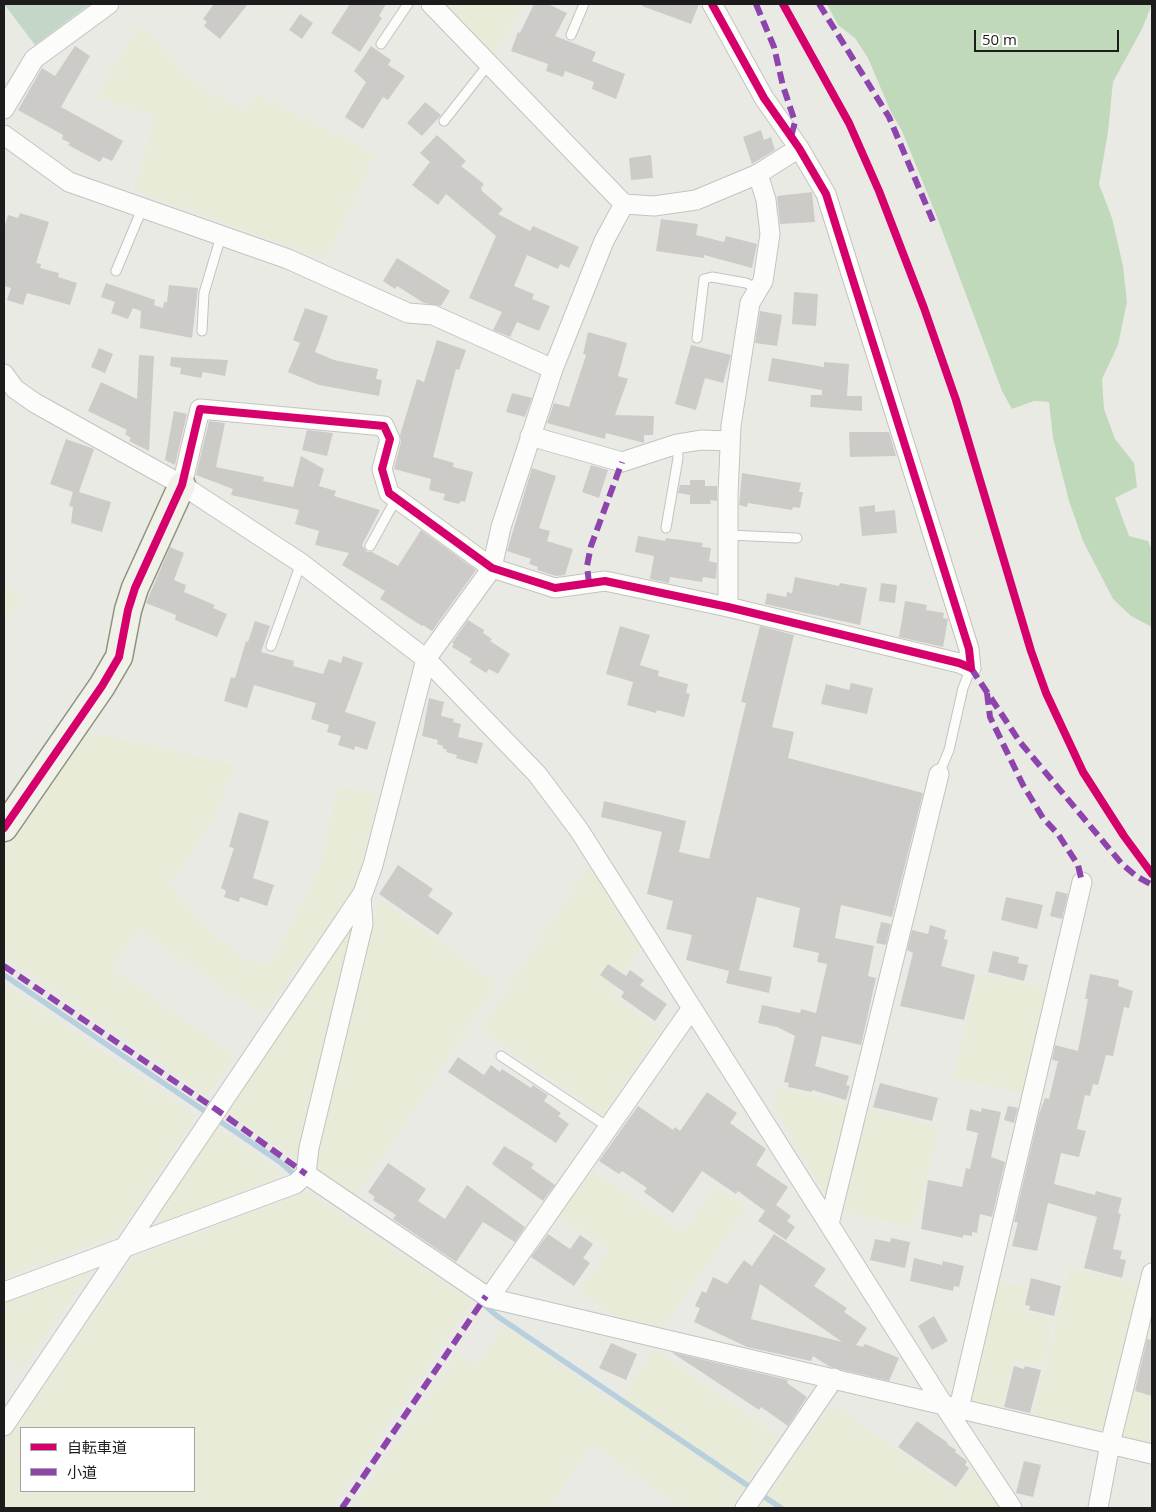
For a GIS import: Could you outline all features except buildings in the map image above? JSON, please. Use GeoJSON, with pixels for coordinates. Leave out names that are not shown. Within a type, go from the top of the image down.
{"type":"FeatureCollection","features":[{"type":"Feature","properties":{"kind":"street"},"geometry":{"type":"LineString","coordinates":[[4,109],[34,59],[109,4]]}},
{"type":"Feature","properties":{"kind":"street"},"geometry":{"type":"LineString","coordinates":[[431,4],[624,204],[654,206],[696,200],[758,174],[799,148]]}},
{"type":"Feature","properties":{"kind":"street"},"geometry":{"type":"LineString","coordinates":[[4,828],[102,686],[118,657],[128,610],[135,588],[182,485],[200,409],[384,426],[390,439],[382,468],[389,493],[492,568],[555,588],[605,581],[728,607],[959,663],[971,668],[969,649],[826,194],[799,148],[764,98],[712,4]]}},
{"type":"Feature","properties":{"kind":"street"},"geometry":{"type":"LineString","coordinates":[[4,135],[69,182],[288,259],[408,313],[432,315],[553,369]]}},
{"type":"Feature","properties":{"kind":"street"},"geometry":{"type":"LineString","coordinates":[[728,607],[730,441],[750,303],[763,281],[770,234],[766,200],[758,174]]}},
{"type":"Feature","properties":{"kind":"street"},"geometry":{"type":"LineString","coordinates":[[4,1426],[361,897],[373,865],[426,659],[492,568],[501,527],[553,369],[604,241],[624,204]]}},
{"type":"Feature","properties":{"kind":"street"},"geometry":{"type":"LineString","coordinates":[[4,374],[15,389],[35,403],[182,485],[301,564],[426,659],[531,768],[579,830],[829,1224],[951,1406],[1012,1508]]}},
{"type":"Feature","properties":{"kind":"street"},"geometry":{"type":"LineString","coordinates":[[530,436],[622,462],[677,444],[701,440],[730,441]]}},
{"type":"Feature","properties":{"kind":"street"},"geometry":{"type":"LineString","coordinates":[[829,1224],[939,774]]}},
{"type":"Feature","properties":{"kind":"street"},"geometry":{"type":"LineString","coordinates":[[951,1406],[1082,882]]}},
{"type":"Feature","properties":{"kind":"street"},"geometry":{"type":"LineString","coordinates":[[4,1292],[295,1184],[306,1174],[309,1148],[364,924],[361,897]]}},
{"type":"Feature","properties":{"kind":"street"},"geometry":{"type":"LineString","coordinates":[[489,1298],[692,1008]]}},
{"type":"Feature","properties":{"kind":"street"},"geometry":{"type":"LineString","coordinates":[[306,1174],[489,1298],[1152,1454]]}},
{"type":"Feature","properties":{"kind":"street"},"geometry":{"type":"LineString","coordinates":[[1098,1508],[1110,1444],[1152,1273]]}},
{"type":"Feature","properties":{"kind":"street"},"geometry":{"type":"LineString","coordinates":[[745,1508],[834,1378]]}},
{"type":"Feature","properties":{"kind":"lane"},"geometry":{"type":"LineString","coordinates":[[381,44],[408,4]]}},
{"type":"Feature","properties":{"kind":"lane"},"geometry":{"type":"LineString","coordinates":[[571,35],[584,4]]}},
{"type":"Feature","properties":{"kind":"lane"},"geometry":{"type":"LineString","coordinates":[[444,121],[488,65]]}},
{"type":"Feature","properties":{"kind":"lane"},"geometry":{"type":"LineString","coordinates":[[116,271],[142,209]]}},
{"type":"Feature","properties":{"kind":"lane"},"geometry":{"type":"LineString","coordinates":[[202,331],[204,294],[221,236]]}},
{"type":"Feature","properties":{"kind":"lane"},"geometry":{"type":"LineString","coordinates":[[697,338],[704,279],[712,276],[746,283],[758,289]]}},
{"type":"Feature","properties":{"kind":"lane"},"geometry":{"type":"LineString","coordinates":[[666,528],[678,458],[677,444]]}},
{"type":"Feature","properties":{"kind":"lane"},"geometry":{"type":"LineString","coordinates":[[370,546],[396,499]]}},
{"type":"Feature","properties":{"kind":"lane"},"geometry":{"type":"LineString","coordinates":[[728,536],[797,538]]}},
{"type":"Feature","properties":{"kind":"lane"},"geometry":{"type":"LineString","coordinates":[[271,646],[301,564]]}},
{"type":"Feature","properties":{"kind":"lane"},"geometry":{"type":"LineString","coordinates":[[939,774],[949,750],[963,688],[971,668]]}},
{"type":"Feature","properties":{"kind":"lane"},"geometry":{"type":"LineString","coordinates":[[501,1056],[608,1127]]}},
{"type":"Feature","properties":{"kind":"green space"},"geometry":{"type":"Polygon","coordinates":[[[4,4],[90,4],[35,45],[4,4]]]}},
{"type":"Feature","properties":{"kind":"green space"},"geometry":{"type":"Polygon","coordinates":[[[441,4],[525,4],[492,55],[441,4]]]}},
{"type":"Feature","properties":{"kind":"green space"},"geometry":{"type":"Polygon","coordinates":[[[827,4],[1152,4],[1142,29],[1113,82],[1108,132],[1099,184],[1112,218],[1123,266],[1127,302],[1118,345],[1102,379],[1104,409],[1115,439],[1134,463],[1137,487],[1115,498],[1129,536],[1148,541],[1152,550],[1152,627],[1131,616],[1113,599],[1083,541],[1069,501],[1053,438],[1049,402],[1034,401],[1012,409],[1002,391],[937,217],[902,131],[891,112],[868,58],[855,38],[838,25],[827,4]]]}},
{"type":"Feature","properties":{"kind":"green space"},"geometry":{"type":"Polygon","coordinates":[[[136,28],[152,35],[170,58],[200,87],[246,111],[254,94],[375,154],[326,259],[134,191],[155,117],[97,97],[136,28]]]}},
{"type":"Feature","properties":{"kind":"green space"},"geometry":{"type":"Polygon","coordinates":[[[4,583],[23,597],[4,625],[4,583]]]}},
{"type":"Feature","properties":{"kind":"green space"},"geometry":{"type":"Polygon","coordinates":[[[81,730],[236,765],[212,821],[169,885],[202,925],[247,961],[270,964],[301,906],[320,866],[338,787],[378,794],[358,880],[327,928],[264,1014],[139,930],[111,968],[236,1056],[207,1096],[4,956],[4,853],[81,730]]]}},
{"type":"Feature","properties":{"kind":"green space"},"geometry":{"type":"Polygon","coordinates":[[[591,865],[642,946],[609,993],[660,1031],[604,1115],[481,1030],[591,865]]]}},
{"type":"Feature","properties":{"kind":"green space"},"geometry":{"type":"Polygon","coordinates":[[[379,899],[497,983],[356,1196],[315,1168],[379,899]]]}},
{"type":"Feature","properties":{"kind":"green space"},"geometry":{"type":"Polygon","coordinates":[[[355,924],[301,1153],[294,1157],[225,1111],[355,924]]]}},
{"type":"Feature","properties":{"kind":"green space"},"geometry":{"type":"Polygon","coordinates":[[[979,973],[1048,990],[1023,1094],[953,1077],[979,973]]]}},
{"type":"Feature","properties":{"kind":"green space"},"geometry":{"type":"Polygon","coordinates":[[[4,983],[196,1116],[117,1235],[4,1277],[4,983]]]}},
{"type":"Feature","properties":{"kind":"green space"},"geometry":{"type":"Polygon","coordinates":[[[779,1087],[850,1105],[827,1196],[773,1105],[779,1087]]]}},
{"type":"Feature","properties":{"kind":"green space"},"geometry":{"type":"Polygon","coordinates":[[[867,1109],[940,1128],[913,1227],[843,1211],[867,1109]]]}},
{"type":"Feature","properties":{"kind":"green space"},"geometry":{"type":"Polygon","coordinates":[[[216,1128],[280,1171],[274,1180],[163,1222],[154,1216],[216,1128]]]}},
{"type":"Feature","properties":{"kind":"green space"},"geometry":{"type":"Polygon","coordinates":[[[591,1170],[684,1232],[716,1186],[747,1208],[663,1328],[622,1321],[579,1292],[609,1249],[559,1215],[591,1170]]]}},
{"type":"Feature","properties":{"kind":"green space"},"geometry":{"type":"Polygon","coordinates":[[[306,1192],[472,1301],[332,1508],[4,1508],[4,1444],[135,1257],[306,1192]]]}},
{"type":"Feature","properties":{"kind":"green space"},"geometry":{"type":"Polygon","coordinates":[[[1070,1268],[1140,1285],[1105,1432],[1033,1415],[1070,1268]]]}},
{"type":"Feature","properties":{"kind":"green space"},"geometry":{"type":"Polygon","coordinates":[[[89,1273],[22,1369],[4,1356],[4,1303],[89,1273]]]}},
{"type":"Feature","properties":{"kind":"green space"},"geometry":{"type":"Polygon","coordinates":[[[996,1281],[1028,1288],[1023,1311],[1053,1319],[1042,1366],[1014,1360],[1002,1407],[967,1399],[996,1281]]]}},
{"type":"Feature","properties":{"kind":"green space"},"geometry":{"type":"Polygon","coordinates":[[[1152,1303],[1152,1444],[1120,1436],[1152,1303]]]}},
{"type":"Feature","properties":{"kind":"green space"},"geometry":{"type":"Polygon","coordinates":[[[504,1326],[617,1404],[654,1349],[779,1437],[730,1508],[683,1508],[592,1444],[549,1508],[352,1508],[458,1354],[477,1366],[504,1326]]]}},
{"type":"Feature","properties":{"kind":"green space"},"geometry":{"type":"Polygon","coordinates":[[[828,1409],[840,1409],[956,1492],[978,1460],[1007,1508],[759,1508],[828,1409]]]}},
{"type":"Feature","properties":{"kind":"waterway"},"geometry":{"type":"LineString","coordinates":[[4,975],[280,1162],[298,1178]]}},
{"type":"Feature","properties":{"kind":"waterway"},"geometry":{"type":"LineString","coordinates":[[481,1302],[497,1316],[781,1508]]}},
{"type":"Feature","properties":{"kind":"marked path"},"geometry":{"type":"LineString","coordinates":[[756,4],[774,47],[783,86],[795,122],[791,137]]}},
{"type":"Feature","properties":{"kind":"marked path"},"geometry":{"type":"LineString","coordinates":[[819,4],[889,117],[935,226]]}},
{"type":"Feature","properties":{"kind":"marked path"},"geometry":{"type":"LineString","coordinates":[[589,583],[587,566],[591,546],[622,462]]}},
{"type":"Feature","properties":{"kind":"marked path"},"geometry":{"type":"LineString","coordinates":[[971,668],[1020,742],[1122,864],[1136,876],[1152,885]]}},
{"type":"Feature","properties":{"kind":"marked path"},"geometry":{"type":"LineString","coordinates":[[987,693],[990,717],[1023,785],[1043,818],[1058,834],[1078,865],[1082,882]]}},
{"type":"Feature","properties":{"kind":"marked path"},"geometry":{"type":"LineString","coordinates":[[4,966],[217,1110],[306,1174]]}},
{"type":"Feature","properties":{"kind":"marked path"},"geometry":{"type":"LineString","coordinates":[[342,1508],[486,1296]]}},
{"type":"Feature","properties":{"kind":"cycle path"},"geometry":{"type":"LineString","coordinates":[[4,828],[102,686],[119,657],[128,610],[135,588],[182,485],[200,409],[384,426],[390,439],[382,469],[389,493],[492,568],[555,588],[605,581],[728,607],[959,663],[971,668],[969,649],[826,194],[799,148],[764,98],[712,4]]}},
{"type":"Feature","properties":{"kind":"cycle path"},"geometry":{"type":"LineString","coordinates":[[783,4],[849,123],[879,191],[924,308],[956,400],[1031,651],[1046,693],[1083,772],[1124,836],[1152,874]]}}]}
